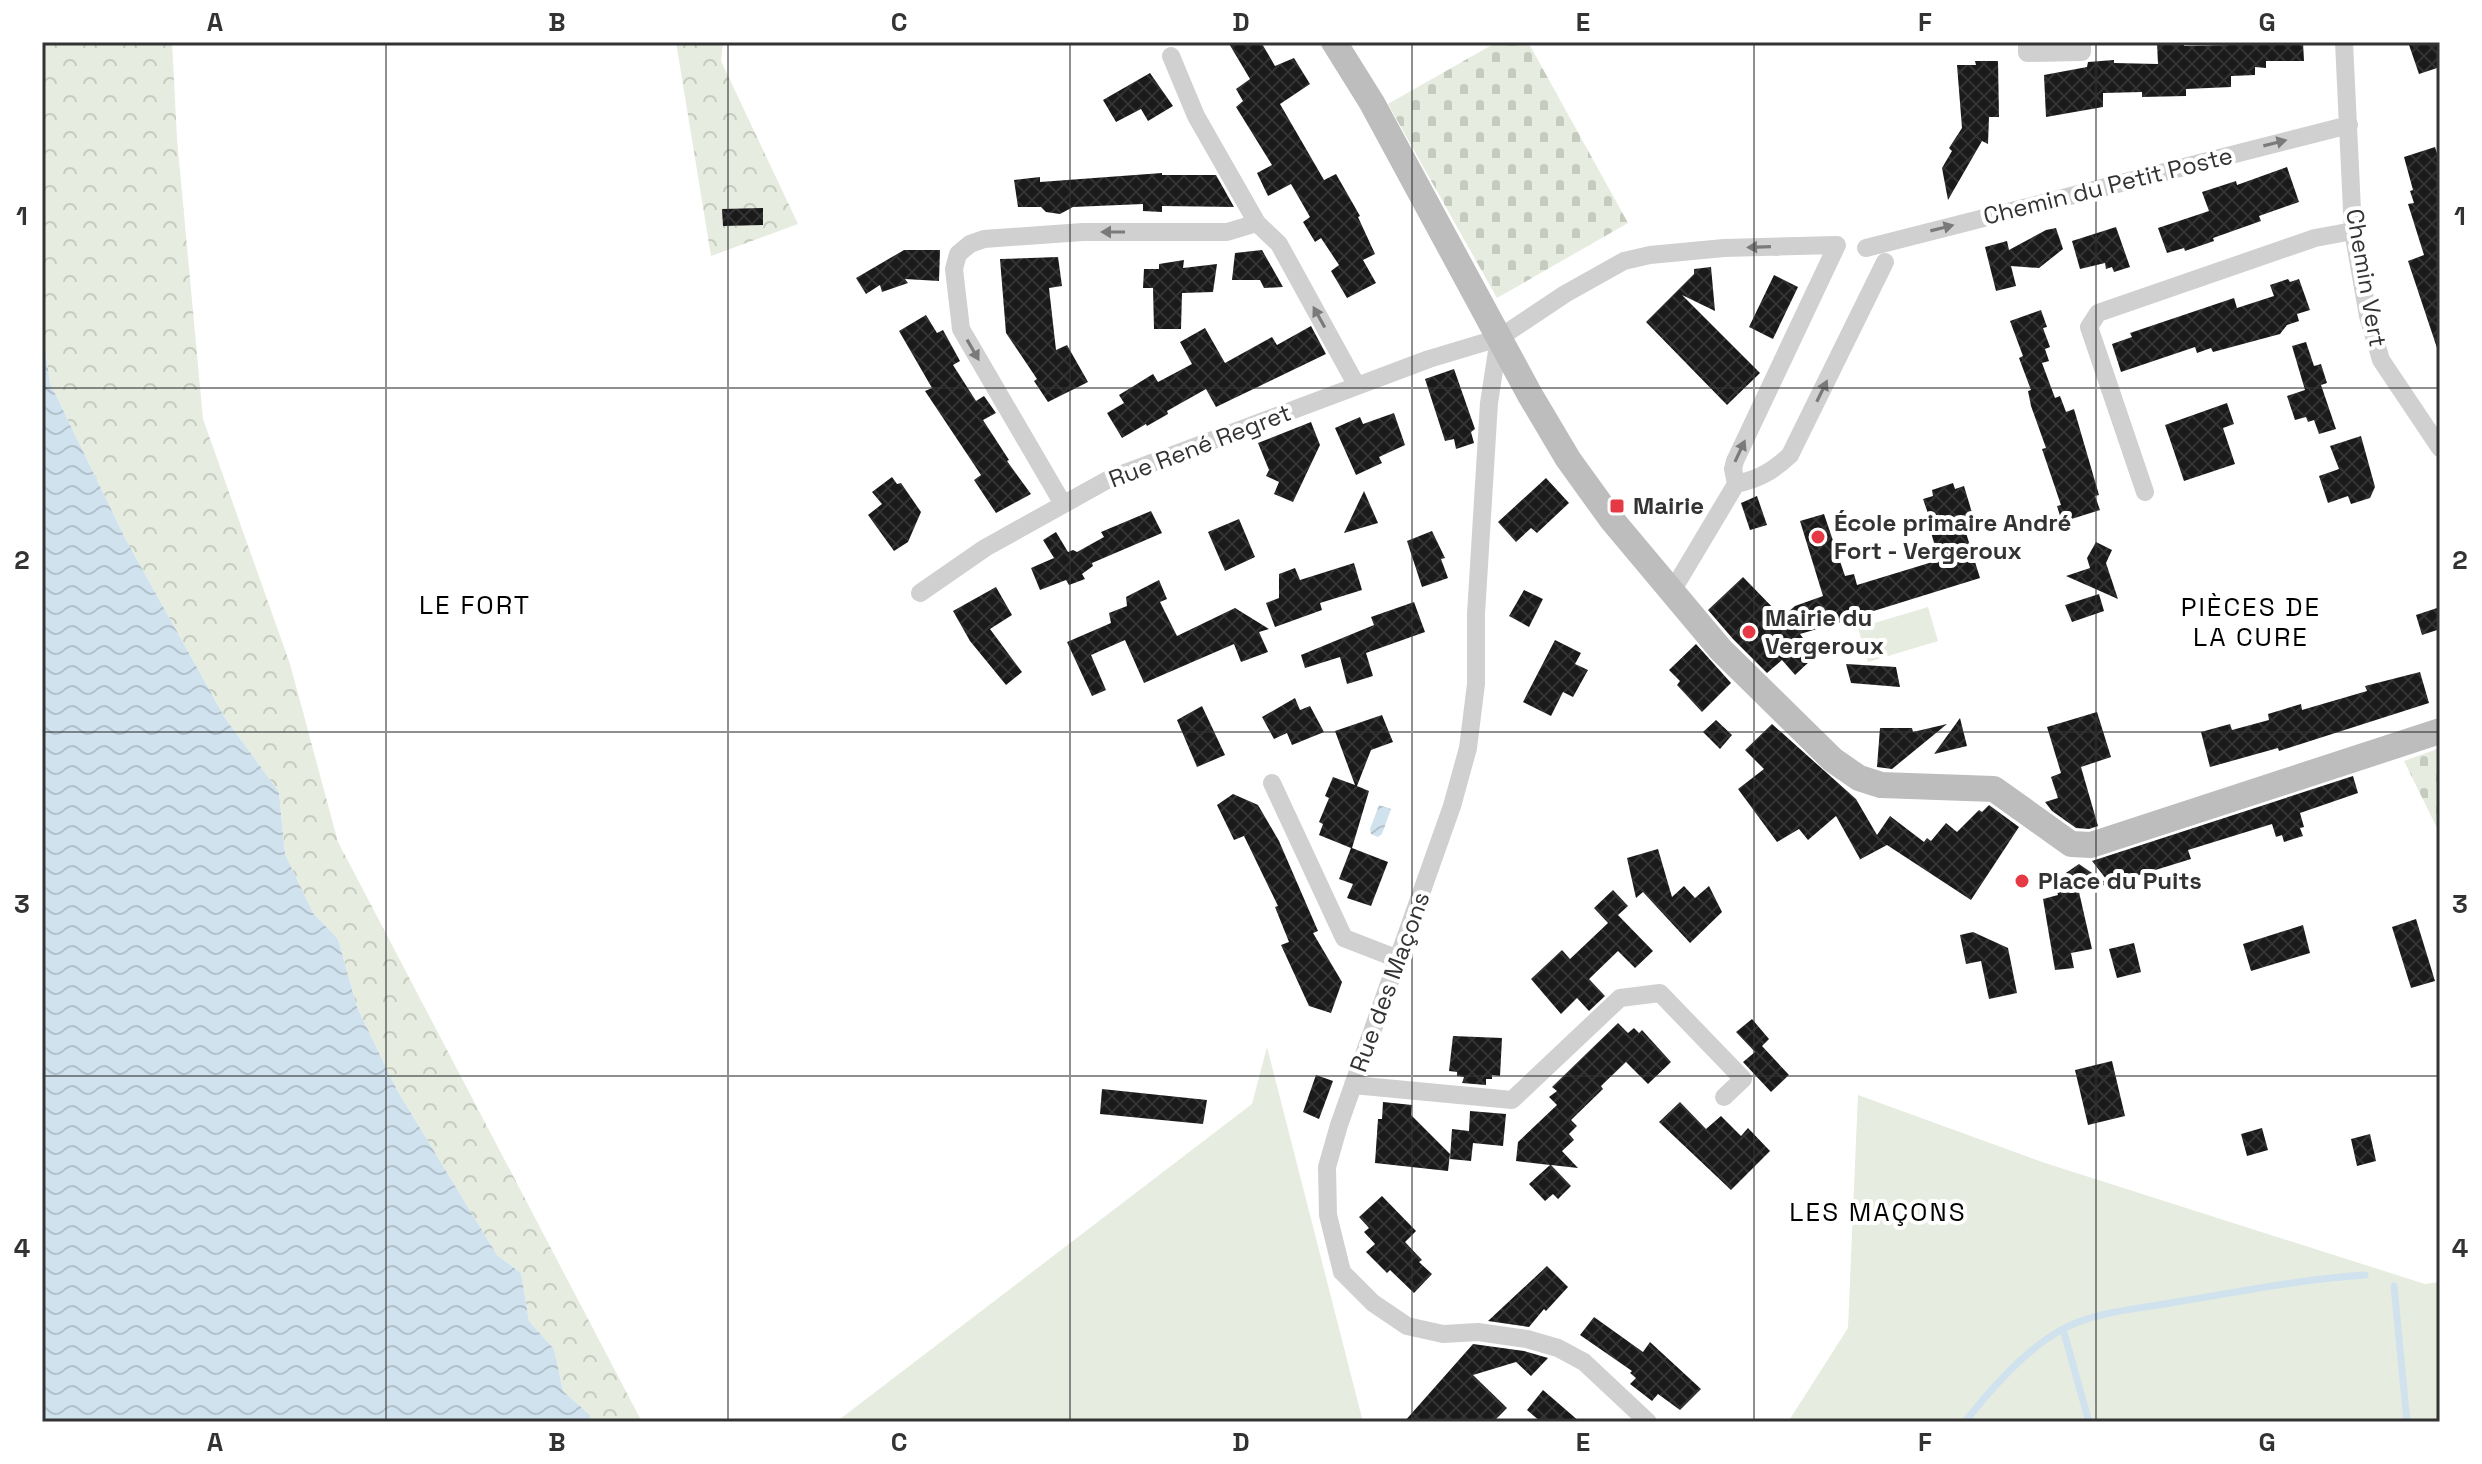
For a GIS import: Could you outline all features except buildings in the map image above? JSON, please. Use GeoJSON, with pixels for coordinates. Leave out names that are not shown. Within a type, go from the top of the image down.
{"type":"FeatureCollection","features":[{"type":"Feature","properties":{"kind":"street"},"geometry":{"type":"LineString","coordinates":[[1334,42],[1372,103],[1568,459],[1671,593],[1774,706],[1833,760],[1859,778],[1881,785],[1994,789],[2071,844],[2091,845],[2440,731]]}},
{"type":"Feature","properties":{"kind":"street"},"geometry":{"type":"LineString","coordinates":[[2027,42],[2027,53],[2082,52],[2082,42]]}},
{"type":"Feature","properties":{"kind":"street","name":"Chemin Vert"},"geometry":{"type":"LineString","coordinates":[[2344,42],[2353,231],[2368,316],[2381,360],[2440,448]]}},
{"type":"Feature","properties":{"kind":"street"},"geometry":{"type":"LineString","coordinates":[[1171,56],[1196,116],[1257,223],[1279,244],[1357,386]]}},
{"type":"Feature","properties":{"kind":"street","name":"Chemin du Petit Poste"},"geometry":{"type":"LineString","coordinates":[[1866,248],[2349,125]]}},
{"type":"Feature","properties":{"kind":"street"},"geometry":{"type":"LineString","coordinates":[[1063,504],[961,329],[954,269],[958,254],[970,244],[984,239],[1083,232],[1227,232],[1257,223]]}},
{"type":"Feature","properties":{"kind":"street"},"geometry":{"type":"LineString","coordinates":[[2145,492],[2089,327],[2098,313],[2315,238],[2353,231]]}},
{"type":"Feature","properties":{"kind":"street"},"geometry":{"type":"LineString","coordinates":[[1499,338],[1565,294],[1637,257],[1724,248],[1837,245],[1735,461],[1736,484],[1671,593]]}},
{"type":"Feature","properties":{"kind":"street"},"geometry":{"type":"LineString","coordinates":[[1736,484],[1773,471],[1790,455],[1885,262]]}},
{"type":"Feature","properties":{"kind":"street","name":"Rue René Regret"},"geometry":{"type":"LineString","coordinates":[[920,593],[985,548],[1109,479],[1429,359],[1499,338]]}},
{"type":"Feature","properties":{"kind":"street","name":"Rue des Maçons"},"geometry":{"type":"LineString","coordinates":[[1499,338],[1489,403],[1476,614],[1476,684],[1468,748],[1452,806],[1327,1167],[1328,1215],[1342,1272],[1373,1303],[1407,1326],[1443,1334],[1478,1332],[1527,1339],[1558,1348],[1584,1362],[1648,1422]]}},
{"type":"Feature","properties":{"kind":"street"},"geometry":{"type":"LineString","coordinates":[[1272,783],[1344,938],[1398,959]]}},
{"type":"Feature","properties":{"kind":"street"},"geometry":{"type":"LineString","coordinates":[[1353,1085],[1512,1100],[1620,998],[1660,993],[1743,1079],[1724,1097]]}},
{"type":"Feature","properties":{"kind":"green space"},"geometry":{"type":"Polygon","coordinates":[[[42,42],[172,42],[177,139],[203,419],[290,664],[338,842],[642,1422],[590,1422],[590,1415],[563,1391],[554,1349],[529,1321],[521,1273],[497,1255],[397,1090],[357,1007],[338,939],[313,913],[285,854],[279,792],[225,718],[125,538],[50,383],[42,325],[42,42]]]}},
{"type":"Feature","properties":{"kind":"green space"},"geometry":{"type":"Polygon","coordinates":[[[676,42],[723,42],[721,61],[798,224],[711,256],[676,42]]]}},
{"type":"Feature","properties":{"kind":"green space"},"geometry":{"type":"Polygon","coordinates":[[[1497,42],[1528,42],[1628,223],[1497,298],[1388,104],[1497,42]]]}},
{"type":"Feature","properties":{"kind":"green space"},"geometry":{"type":"Polygon","coordinates":[[[1928,607],[1938,641],[1868,662],[1858,628],[1928,607]]]}},
{"type":"Feature","properties":{"kind":"green space"},"geometry":{"type":"Polygon","coordinates":[[[2440,748],[2440,834],[2404,761],[2440,748]]]}},
{"type":"Feature","properties":{"kind":"green space"},"geometry":{"type":"Polygon","coordinates":[[[1267,1047],[1363,1422],[836,1422],[1252,1104],[1267,1047]]]}},
{"type":"Feature","properties":{"kind":"green space"},"geometry":{"type":"Polygon","coordinates":[[[1858,1095],[2045,1163],[2425,1284],[2440,1282],[2440,1422],[1788,1422],[1848,1328],[1858,1095]]]}},
{"type":"Feature","properties":{"kind":"water"},"geometry":{"type":"Polygon","coordinates":[[[42,327],[50,383],[125,538],[225,718],[279,792],[285,854],[313,913],[338,939],[357,1007],[397,1090],[497,1255],[521,1273],[529,1321],[554,1349],[563,1391],[590,1415],[590,1422],[42,1422],[42,327]]]}},
{"type":"Feature","properties":{"kind":"water"},"geometry":{"type":"Polygon","coordinates":[[[1379,805],[1391,809],[1378,837],[1371,834],[1370,829],[1379,805]]]}},
{"type":"Feature","properties":{"kind":"waterway"},"geometry":{"type":"LineString","coordinates":[[1965,1422],[2023,1358],[2049,1337],[2076,1323],[2133,1309],[2365,1275]]}},
{"type":"Feature","properties":{"kind":"waterway"},"geometry":{"type":"LineString","coordinates":[[2394,1286],[2407,1422]]}},
{"type":"Feature","properties":{"kind":"waterway"},"geometry":{"type":"LineString","coordinates":[[2063,1329],[2089,1422]]}},
{"type":"Feature","properties":{"kind":"place","name":"Mairie"},"geometry":{"type":"Point","coordinates":[1617,506]}},
{"type":"Feature","properties":{"kind":"place","name":"École primaire André Fort - Vergeroux"},"geometry":{"type":"Point","coordinates":[1818,537]}},
{"type":"Feature","properties":{"kind":"place","name":"Mairie du Vergeroux"},"geometry":{"type":"Point","coordinates":[1749,632]}},
{"type":"Feature","properties":{"kind":"place","name":"Place du Puits"},"geometry":{"type":"Point","coordinates":[2022,881]}},
{"type":"Feature","properties":{"kind":"district","name":"LE FORT"},"geometry":{"type":"Point","coordinates":[475,605]}},
{"type":"Feature","properties":{"kind":"district","name":"PIÈCES DE LA CURE"},"geometry":{"type":"Point","coordinates":[2251,622]}},
{"type":"Feature","properties":{"kind":"district","name":"LES MAÇONS"},"geometry":{"type":"Point","coordinates":[1878,1212]}}]}
